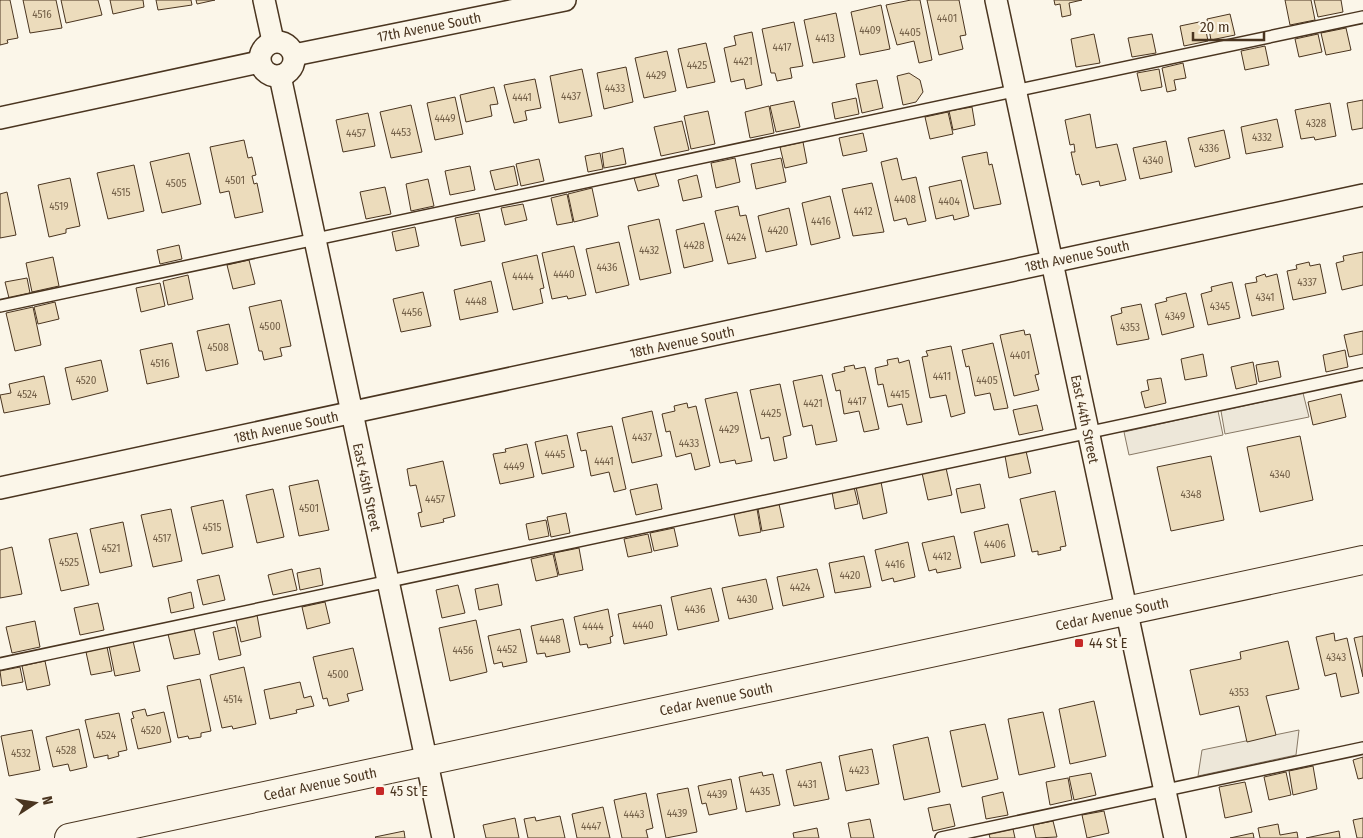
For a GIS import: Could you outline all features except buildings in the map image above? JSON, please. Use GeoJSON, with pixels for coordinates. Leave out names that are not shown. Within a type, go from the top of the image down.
{"type":"FeatureCollection","features":[{"type":"Feature","properties":{"kind":"main road","name":"Cedar Avenue South"},"geometry":{"type":"LineString","coordinates":[[69,838],[1363,560]]}},
{"type":"Feature","properties":{"kind":"street"},"geometry":{"type":"LineString","coordinates":[[264,0],[273,41]]}},
{"type":"Feature","properties":{"kind":"street","name":"17th Avenue South"},"geometry":{"type":"LineString","coordinates":[[294,54],[565,0]]}},
{"type":"Feature","properties":{"kind":"street","name":"East 44th Street"},"geometry":{"type":"LineString","coordinates":[[996,0],[1175,838]]}},
{"type":"Feature","properties":{"kind":"street"},"geometry":{"type":"LineString","coordinates":[[273,41],[288,45],[294,54],[293,64],[288,72],[280,76],[267,74],[259,62],[260,54],[267,44],[273,41]]}},
{"type":"Feature","properties":{"kind":"street"},"geometry":{"type":"LineString","coordinates":[[0,118],[259,62]]}},
{"type":"Feature","properties":{"kind":"street","name":"East 45th Street"},"geometry":{"type":"LineString","coordinates":[[280,76],[443,838]]}},
{"type":"Feature","properties":{"kind":"street","name":"18th Avenue South"},"geometry":{"type":"LineString","coordinates":[[0,488],[1363,195]]}},
{"type":"Feature","properties":{"kind":"lane"},"geometry":{"type":"LineString","coordinates":[[0,306],[1363,17]]}},
{"type":"Feature","properties":{"kind":"lane"},"geometry":{"type":"LineString","coordinates":[[0,664],[387,580],[1363,374]]}},
{"type":"Feature","properties":{"kind":"lane"},"geometry":{"type":"LineString","coordinates":[[941,838],[1363,748]]}},
{"type":"Feature","properties":{"kind":"shaded area"},"geometry":{"type":"Polygon","coordinates":[[[1303,393],[1309,417],[1225,434],[1221,411],[1303,393]]]}},
{"type":"Feature","properties":{"kind":"shaded area"},"geometry":{"type":"Polygon","coordinates":[[[1218,411],[1223,435],[1129,455],[1124,432],[1218,411]]]}},
{"type":"Feature","properties":{"kind":"shaded area"},"geometry":{"type":"Polygon","coordinates":[[[1299,730],[1296,755],[1198,776],[1202,750],[1299,730]]]}},
{"type":"Feature","properties":{"kind":"place","name":"44 St E"},"geometry":{"type":"Point","coordinates":[1079,643]}},
{"type":"Feature","properties":{"kind":"place","name":"45 St E"},"geometry":{"type":"Point","coordinates":[380,791]}}]}
